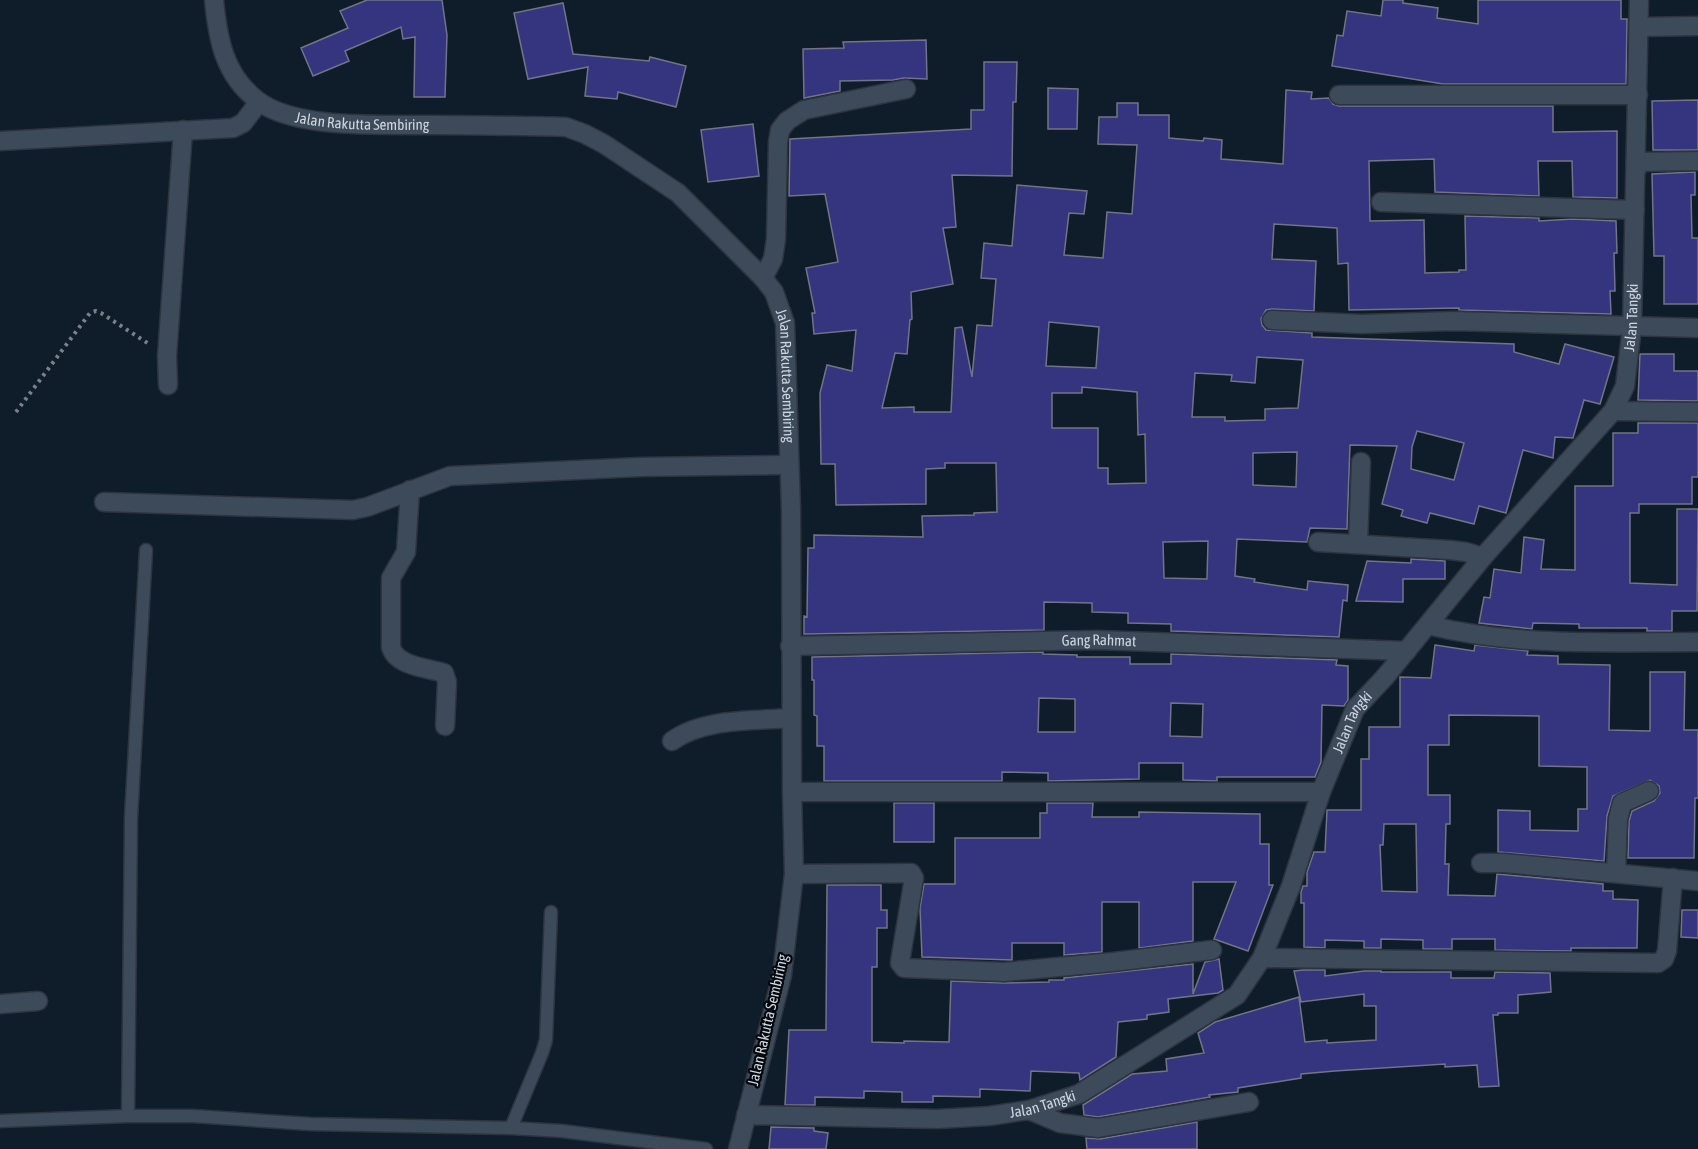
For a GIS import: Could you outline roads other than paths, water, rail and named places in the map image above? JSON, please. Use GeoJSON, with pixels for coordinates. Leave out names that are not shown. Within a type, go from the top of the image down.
{"type":"FeatureCollection","features":[{"type":"Feature","properties":{"kind":"street","name":"Jalan Rakutta Sembiring"},"geometry":{"type":"LineString","coordinates":[[214,0],[217,31],[226,64],[242,86],[259,102],[282,114],[315,121],[367,124],[566,127],[576,130],[604,144],[678,193],[763,278],[774,292],[785,323],[791,510],[790,646],[794,874],[782,975],[738,1149]]}},
{"type":"Feature","properties":{"kind":"street","name":"Jalan Tangki"},"geometry":{"type":"LineString","coordinates":[[746,1115],[937,1119],[989,1116],[1029,1110],[1079,1094],[1237,995],[1262,958],[1291,886],[1321,792],[1355,709],[1407,651],[1483,557],[1613,411],[1625,386],[1632,327],[1639,0]]}},
{"type":"Feature","properties":{"kind":"street"},"geometry":{"type":"LineString","coordinates":[[1640,27],[1698,26]]}},
{"type":"Feature","properties":{"kind":"street"},"geometry":{"type":"LineString","coordinates":[[763,278],[772,259],[776,239],[780,130],[787,121],[804,110],[906,89]]}},
{"type":"Feature","properties":{"kind":"street"},"geometry":{"type":"LineString","coordinates":[[1339,95],[1638,95]]}},
{"type":"Feature","properties":{"kind":"street"},"geometry":{"type":"LineString","coordinates":[[0,141],[233,128],[243,123],[259,102]]}},
{"type":"Feature","properties":{"kind":"street"},"geometry":{"type":"LineString","coordinates":[[168,385],[167,356],[183,130]]}},
{"type":"Feature","properties":{"kind":"street"},"geometry":{"type":"LineString","coordinates":[[1637,169],[1637,162],[1698,161]]}},
{"type":"Feature","properties":{"kind":"street"},"geometry":{"type":"LineString","coordinates":[[1381,202],[1635,210]]}},
{"type":"Feature","properties":{"kind":"street"},"geometry":{"type":"LineString","coordinates":[[1272,320],[1362,324],[1452,321],[1698,328]]}},
{"type":"Feature","properties":{"kind":"street"},"geometry":{"type":"LineString","coordinates":[[1613,411],[1698,412]]}},
{"type":"Feature","properties":{"kind":"street"},"geometry":{"type":"LineString","coordinates":[[1358,544],[1361,462]]}},
{"type":"Feature","properties":{"kind":"street"},"geometry":{"type":"LineString","coordinates":[[105,502],[353,510],[450,476],[640,466],[788,465]]}},
{"type":"Feature","properties":{"kind":"street"},"geometry":{"type":"LineString","coordinates":[[410,490],[406,552],[391,578],[392,654],[398,660],[446,675],[445,726]]}},
{"type":"Feature","properties":{"kind":"street"},"geometry":{"type":"LineString","coordinates":[[1318,542],[1466,552],[1483,557]]}},
{"type":"Feature","properties":{"kind":"street"},"geometry":{"type":"LineString","coordinates":[[1428,625],[1466,634],[1550,642],[1698,642]]}},
{"type":"Feature","properties":{"kind":"street","name":"Gang Rahmat"},"geometry":{"type":"LineString","coordinates":[[790,646],[1098,640],[1407,651]]}},
{"type":"Feature","properties":{"kind":"street"},"geometry":{"type":"LineString","coordinates":[[672,741],[694,730],[713,725],[791,718]]}},
{"type":"Feature","properties":{"kind":"street"},"geometry":{"type":"LineString","coordinates":[[1616,873],[1618,819],[1622,803],[1649,791]]}},
{"type":"Feature","properties":{"kind":"street"},"geometry":{"type":"LineString","coordinates":[[792,792],[1321,792]]}},
{"type":"Feature","properties":{"kind":"street"},"geometry":{"type":"LineString","coordinates":[[1481,862],[1698,880]]}},
{"type":"Feature","properties":{"kind":"street"},"geometry":{"type":"LineString","coordinates":[[794,874],[911,873],[914,878],[900,963],[904,968],[1004,972],[1212,950]]}},
{"type":"Feature","properties":{"kind":"street"},"geometry":{"type":"LineString","coordinates":[[1262,958],[1658,963],[1664,959],[1667,951],[1673,878]]}},
{"type":"Feature","properties":{"kind":"street"},"geometry":{"type":"LineString","coordinates":[[0,1004],[38,1001]]}},
{"type":"Feature","properties":{"kind":"street"},"geometry":{"type":"LineString","coordinates":[[1029,1110],[1060,1123],[1098,1128],[1249,1102]]}},
{"type":"Feature","properties":{"kind":"lane"},"geometry":{"type":"LineString","coordinates":[[128,1116],[131,818],[146,550]]}},
{"type":"Feature","properties":{"kind":"lane"},"geometry":{"type":"LineString","coordinates":[[511,1128],[546,1040],[551,912]]}},
{"type":"Feature","properties":{"kind":"lane"},"geometry":{"type":"LineString","coordinates":[[0,1121],[193,1116],[310,1124],[511,1128],[562,1131],[706,1149]]}}]}
